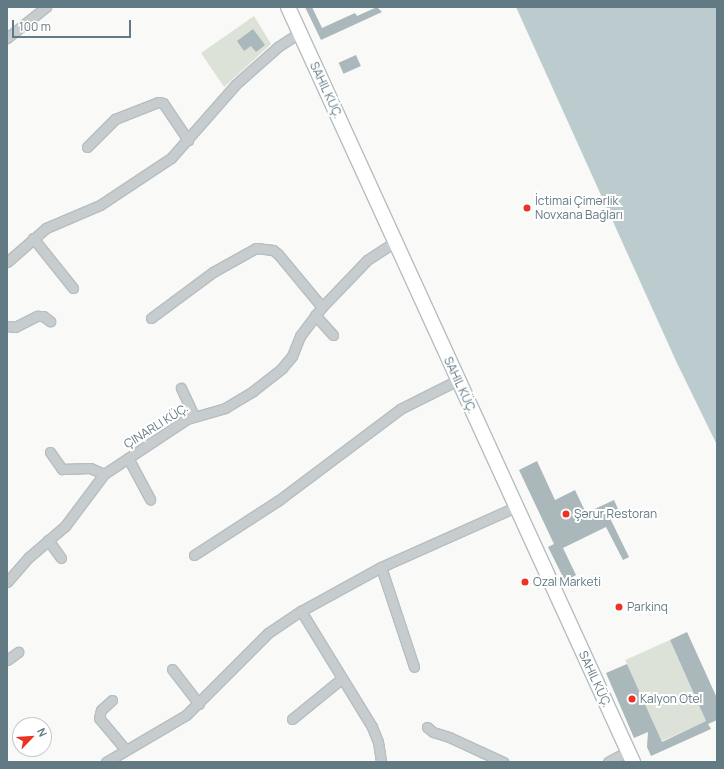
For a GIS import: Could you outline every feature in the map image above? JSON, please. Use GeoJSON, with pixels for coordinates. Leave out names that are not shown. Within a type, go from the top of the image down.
{"type":"FeatureCollection","features":[{"type":"Feature","properties":{"kind":"main road","name":"SAHIL KÜÇ."},"geometry":{"type":"LineString","coordinates":[[288,7],[631,756]]}},
{"type":"Feature","properties":{"kind":"street"},"geometry":{"type":"LineString","coordinates":[[7,38],[46,7]]}},
{"type":"Feature","properties":{"kind":"street"},"geometry":{"type":"LineString","coordinates":[[7,262],[46,228],[86,212],[117,195],[170,158],[188,140],[236,84],[279,46],[299,33]]}},
{"type":"Feature","properties":{"kind":"street"},"geometry":{"type":"LineString","coordinates":[[87,147],[115,119],[158,102],[163,103],[188,140]]}},
{"type":"Feature","properties":{"kind":"street"},"geometry":{"type":"LineString","coordinates":[[33,238],[73,288]]}},
{"type":"Feature","properties":{"kind":"street"},"geometry":{"type":"LineString","coordinates":[[7,582],[29,557],[75,515],[104,474],[194,416],[225,408],[253,392],[282,368],[292,356],[300,336],[322,307],[367,260],[395,242]]}},
{"type":"Feature","properties":{"kind":"street"},"geometry":{"type":"LineString","coordinates":[[151,318],[213,272],[256,248],[272,250],[278,254],[322,307]]}},
{"type":"Feature","properties":{"kind":"street"},"geometry":{"type":"LineString","coordinates":[[315,315],[333,335]]}},
{"type":"Feature","properties":{"kind":"street"},"geometry":{"type":"LineString","coordinates":[[7,326],[15,327],[37,316],[43,316],[50,321]]}},
{"type":"Feature","properties":{"kind":"street"},"geometry":{"type":"LineString","coordinates":[[194,555],[279,500],[400,409],[458,380]]}},
{"type":"Feature","properties":{"kind":"street"},"geometry":{"type":"LineString","coordinates":[[180,388],[194,416]]}},
{"type":"Feature","properties":{"kind":"street"},"geometry":{"type":"LineString","coordinates":[[50,452],[62,469],[90,468],[104,474]]}},
{"type":"Feature","properties":{"kind":"street"},"geometry":{"type":"LineString","coordinates":[[128,458],[150,499]]}},
{"type":"Feature","properties":{"kind":"street"},"geometry":{"type":"LineString","coordinates":[[106,762],[125,749],[176,722],[199,704],[268,633],[301,612],[381,567],[516,506]]}},
{"type":"Feature","properties":{"kind":"street"},"geometry":{"type":"LineString","coordinates":[[48,540],[61,558]]}},
{"type":"Feature","properties":{"kind":"street"},"geometry":{"type":"LineString","coordinates":[[381,567],[414,667]]}},
{"type":"Feature","properties":{"kind":"street"},"geometry":{"type":"LineString","coordinates":[[301,612],[341,680],[372,727],[378,742],[381,762]]}},
{"type":"Feature","properties":{"kind":"street"},"geometry":{"type":"LineString","coordinates":[[7,660],[18,652]]}},
{"type":"Feature","properties":{"kind":"street"},"geometry":{"type":"LineString","coordinates":[[172,669],[199,704]]}},
{"type":"Feature","properties":{"kind":"street"},"geometry":{"type":"LineString","coordinates":[[292,719],[341,680]]}},
{"type":"Feature","properties":{"kind":"street"},"geometry":{"type":"LineString","coordinates":[[112,700],[101,710],[99,718],[125,749]]}},
{"type":"Feature","properties":{"kind":"street"},"geometry":{"type":"LineString","coordinates":[[427,727],[497,761]]}},
{"type":"Feature","properties":{"kind":"street"},"geometry":{"type":"LineString","coordinates":[[608,762],[631,756]]}},
{"type":"Feature","properties":{"kind":"shaded area"},"geometry":{"type":"Polygon","coordinates":[[[516,7],[717,7],[717,445],[676,361],[516,7]]]}},
{"type":"Feature","properties":{"kind":"shaded area"},"geometry":{"type":"Polygon","coordinates":[[[254,16],[271,44],[224,87],[201,53],[254,16]]]}},
{"type":"Feature","properties":{"kind":"shaded area"},"geometry":{"type":"Polygon","coordinates":[[[670,640],[706,721],[661,741],[625,660],[670,640]]]}},
{"type":"Feature","properties":{"kind":"building"},"geometry":{"type":"Polygon","coordinates":[[[305,7],[312,7],[322,28],[355,13],[357,16],[377,7],[382,12],[321,40],[305,7]]]}},
{"type":"Feature","properties":{"kind":"building"},"geometry":{"type":"Polygon","coordinates":[[[253,29],[265,45],[256,52],[251,46],[244,51],[237,41],[253,29]]]}},
{"type":"Feature","properties":{"kind":"building"},"geometry":{"type":"Polygon","coordinates":[[[356,55],[361,66],[344,74],[339,63],[356,55]]]}},
{"type":"Feature","properties":{"kind":"building"},"geometry":{"type":"Polygon","coordinates":[[[537,461],[555,500],[575,490],[586,513],[614,500],[618,509],[608,514],[629,557],[623,560],[606,527],[563,548],[576,575],[565,581],[548,547],[554,544],[519,470],[537,461]]]}},
{"type":"Feature","properties":{"kind":"building"},"geometry":{"type":"Polygon","coordinates":[[[687,632],[717,698],[717,720],[708,724],[711,729],[651,756],[647,747],[648,732],[634,738],[606,673],[627,664],[662,742],[706,721],[670,640],[687,632]]]}},
{"type":"Feature","properties":{"kind":"place","name":"İctimai Çimərlik Novxana Bağları"},"geometry":{"type":"Point","coordinates":[527,208]}},
{"type":"Feature","properties":{"kind":"place","name":"Şərur Restoran"},"geometry":{"type":"Point","coordinates":[566,514]}},
{"type":"Feature","properties":{"kind":"place","name":"Ozal Marketi"},"geometry":{"type":"Point","coordinates":[525,582]}},
{"type":"Feature","properties":{"kind":"place","name":"Parkinq"},"geometry":{"type":"Point","coordinates":[619,607]}},
{"type":"Feature","properties":{"kind":"place","name":"Kalyon Otel"},"geometry":{"type":"Point","coordinates":[632,699]}}]}
